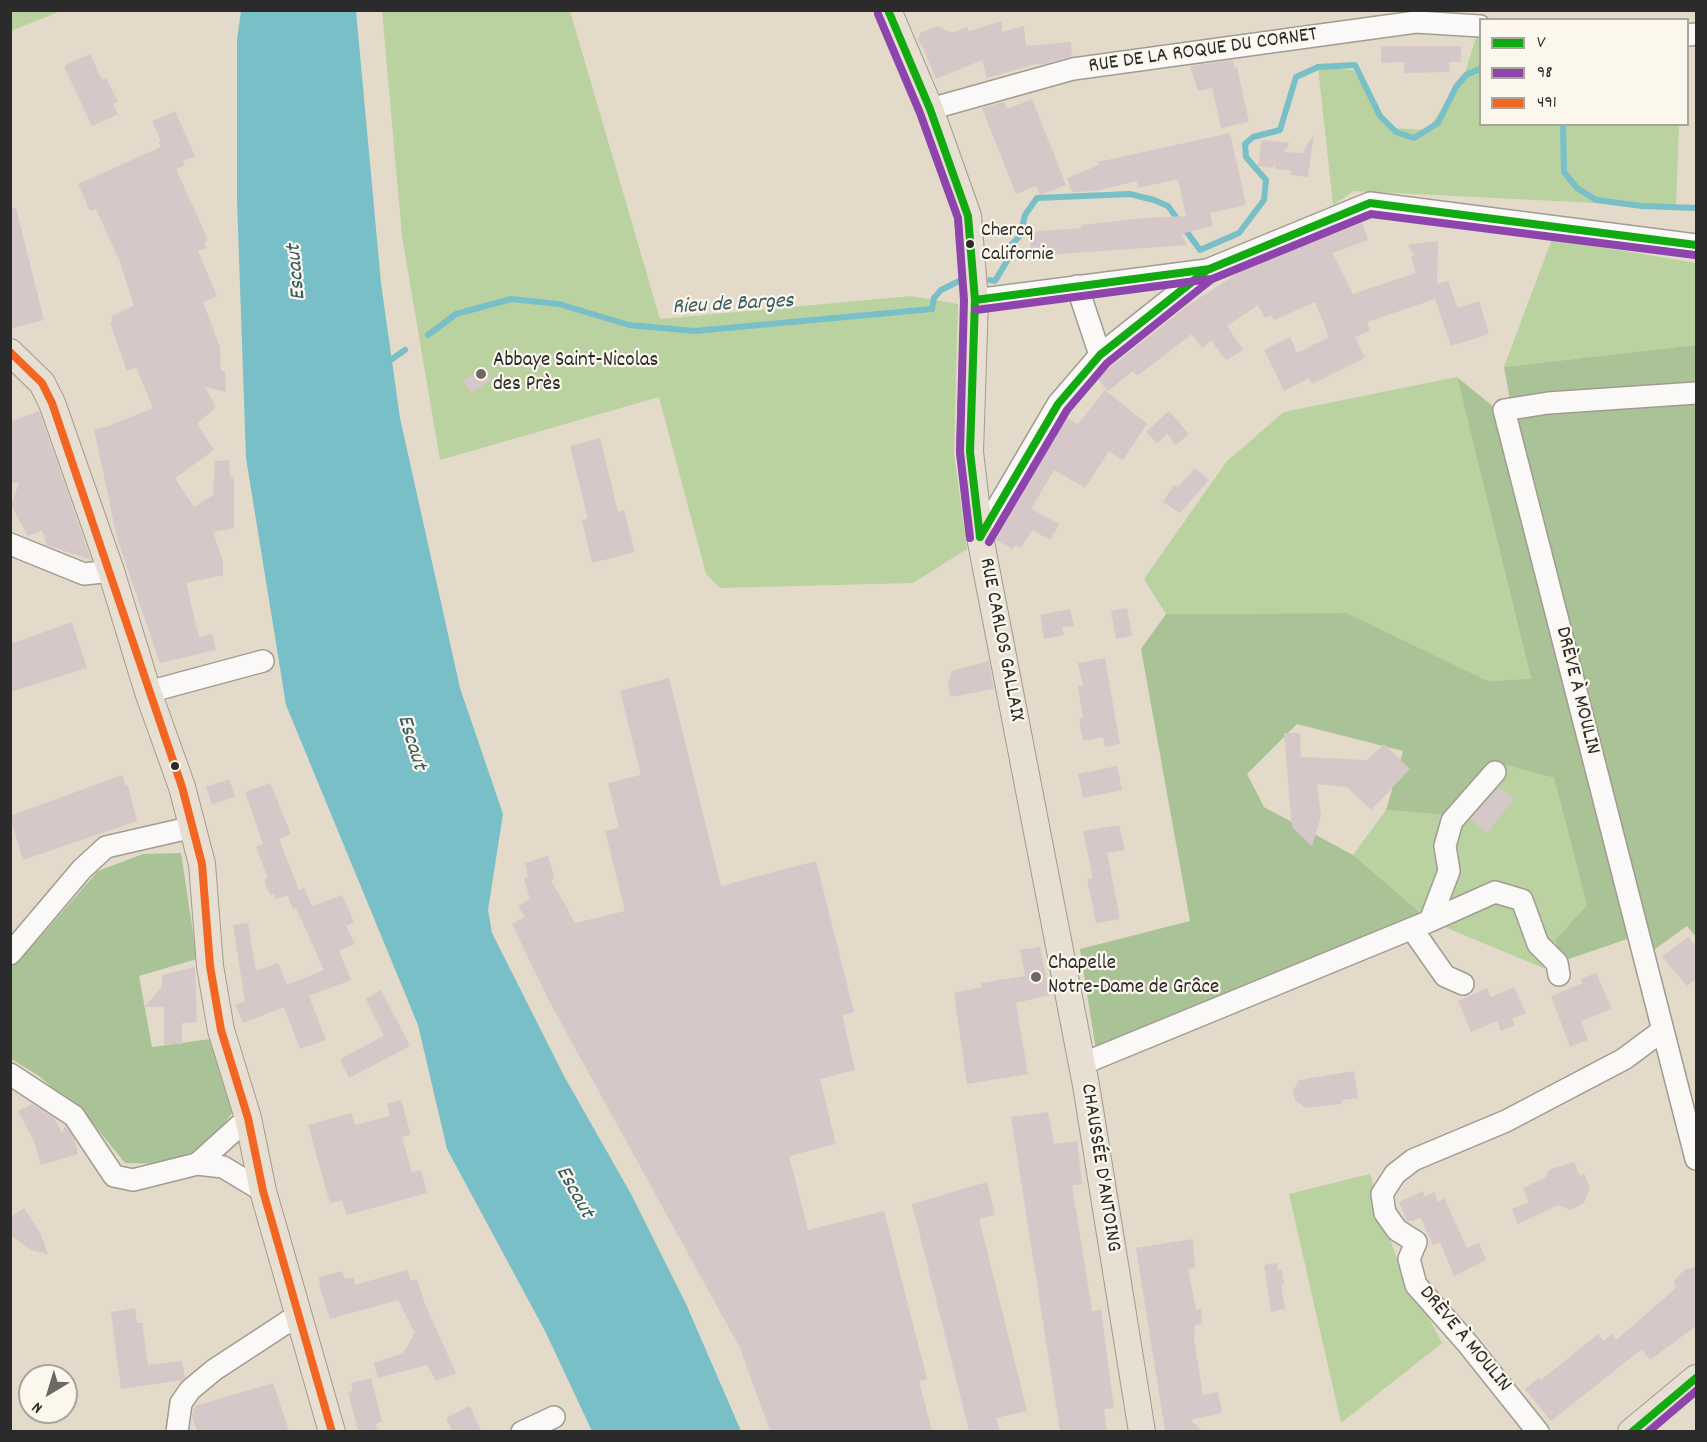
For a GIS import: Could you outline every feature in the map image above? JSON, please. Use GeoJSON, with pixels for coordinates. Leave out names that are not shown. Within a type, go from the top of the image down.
{"type":"FeatureCollection","features":[{"type":"Feature","properties":{"kind":"main road","name":"RUE CARLOS GALLAIX"},"geometry":{"type":"LineString","coordinates":[[888,10],[930,109],[968,216],[975,300],[970,452],[980,537],[1082,1064]]}},
{"type":"Feature","properties":{"kind":"main road"},"geometry":{"type":"LineString","coordinates":[[10,352],[42,383],[52,403],[111,571],[148,692],[194,826],[202,864],[210,966],[221,1030],[248,1118],[263,1191],[332,1431]]}},
{"type":"Feature","properties":{"kind":"main road","name":"CHAUSSÉE D'ANTOING"},"geometry":{"type":"LineString","coordinates":[[1082,1064],[1142,1431]]}},
{"type":"Feature","properties":{"kind":"main road"},"geometry":{"type":"LineString","coordinates":[[1631,1431],[1696,1378]]}},
{"type":"Feature","properties":{"kind":"street","name":"RUE DE LA ROQUE DU CORNET"},"geometry":{"type":"LineString","coordinates":[[930,109],[1073,69],[1416,22],[1479,26]]}},
{"type":"Feature","properties":{"kind":"street"},"geometry":{"type":"LineString","coordinates":[[980,537],[1058,404],[1101,354],[1208,270],[1370,203],[1696,245]]}},
{"type":"Feature","properties":{"kind":"street"},"geometry":{"type":"LineString","coordinates":[[975,300],[1077,285],[1208,270]]}},
{"type":"Feature","properties":{"kind":"street"},"geometry":{"type":"LineString","coordinates":[[1077,285],[1101,354]]}},
{"type":"Feature","properties":{"kind":"street","name":"DRÈVE À MOULIN"},"geometry":{"type":"LineString","coordinates":[[1696,393],[1548,403],[1504,410],[1696,1159]]}},
{"type":"Feature","properties":{"kind":"street"},"geometry":{"type":"LineString","coordinates":[[10,544],[84,574],[111,571]]}},
{"type":"Feature","properties":{"kind":"street"},"geometry":{"type":"LineString","coordinates":[[148,692],[263,661]]}},
{"type":"Feature","properties":{"kind":"street"},"geometry":{"type":"LineString","coordinates":[[1462,984],[1445,976],[1421,925],[1449,871],[1445,846],[1452,821],[1495,772]]}},
{"type":"Feature","properties":{"kind":"street"},"geometry":{"type":"LineString","coordinates":[[10,954],[82,868],[106,847],[194,826]]}},
{"type":"Feature","properties":{"kind":"street","name":"CHAUSSÉE D'ANTOING"},"geometry":{"type":"LineString","coordinates":[[1082,1064],[1421,925],[1495,892],[1522,900],[1538,944],[1557,963],[1559,975]]}},
{"type":"Feature","properties":{"kind":"street","name":"DRÈVE À MOULIN"},"geometry":{"type":"LineString","coordinates":[[1538,1431],[1467,1343],[1416,1285],[1409,1259],[1416,1242],[1397,1230],[1385,1213],[1382,1194],[1395,1174],[1413,1160],[1506,1121],[1614,1064],[1664,1030]]}},
{"type":"Feature","properties":{"kind":"street"},"geometry":{"type":"LineString","coordinates":[[10,1074],[74,1116],[114,1176],[133,1180],[197,1164],[224,1167],[263,1191]]}},
{"type":"Feature","properties":{"kind":"street"},"geometry":{"type":"LineString","coordinates":[[197,1164],[248,1118]]}},
{"type":"Feature","properties":{"kind":"street"},"geometry":{"type":"LineString","coordinates":[[177,1431],[181,1403],[190,1390],[214,1371],[298,1315]]}},
{"type":"Feature","properties":{"kind":"street"},"geometry":{"type":"LineString","coordinates":[[522,1431],[554,1417]]}},
{"type":"Feature","properties":{"kind":"green space"},"geometry":{"type":"Polygon","coordinates":[[[11,10],[61,10],[61,11],[11,31],[11,10]]]}},
{"type":"Feature","properties":{"kind":"green space"},"geometry":{"type":"Polygon","coordinates":[[[382,11],[570,11],[660,319],[911,296],[958,304],[954,454],[967,549],[913,583],[720,588],[706,574],[659,397],[440,460],[402,236],[382,11]]]}},
{"type":"Feature","properties":{"kind":"green space"},"geometry":{"type":"Polygon","coordinates":[[[1477,34],[1479,35],[1479,126],[1679,126],[1676,207],[1354,191],[1333,205],[1318,67],[1353,70],[1392,128],[1427,130],[1463,79],[1477,34]]]}},
{"type":"Feature","properties":{"kind":"green space"},"geometry":{"type":"Polygon","coordinates":[[[1552,239],[1696,263],[1696,345],[1504,367],[1552,239]]]}},
{"type":"Feature","properties":{"kind":"green space"},"geometry":{"type":"Polygon","coordinates":[[[1696,345],[1696,937],[1687,926],[1651,952],[1513,416],[1504,367],[1696,345]]]}},
{"type":"Feature","properties":{"kind":"green space"},"geometry":{"type":"Polygon","coordinates":[[[1457,377],[1531,680],[1488,681],[1347,613],[1166,614],[1144,579],[1227,461],[1284,412],[1457,377]]]}},
{"type":"Feature","properties":{"kind":"green space"},"geometry":{"type":"Polygon","coordinates":[[[1457,377],[1495,408],[1558,665],[1630,938],[1557,963],[1556,939],[1587,905],[1554,778],[1495,762],[1450,815],[1386,810],[1403,751],[1297,724],[1247,774],[1264,807],[1353,855],[1430,921],[1097,1057],[1080,949],[1190,921],[1141,649],[1166,614],[1347,613],[1488,681],[1531,679],[1457,377]]]}},
{"type":"Feature","properties":{"kind":"green space"},"geometry":{"type":"Polygon","coordinates":[[[1495,762],[1554,778],[1587,905],[1556,939],[1557,963],[1543,968],[1430,921],[1353,855],[1386,810],[1450,815],[1495,762]]]}},
{"type":"Feature","properties":{"kind":"green space"},"geometry":{"type":"Polygon","coordinates":[[[181,853],[197,959],[139,976],[152,1047],[210,1039],[233,1112],[214,1137],[175,1164],[125,1163],[91,1121],[39,1076],[11,1059],[10,966],[27,952],[98,871],[143,854],[181,853]]]}},
{"type":"Feature","properties":{"kind":"green space"},"geometry":{"type":"Polygon","coordinates":[[[1370,1174],[1396,1257],[1442,1343],[1341,1423],[1289,1194],[1370,1174]]]}},
{"type":"Feature","properties":{"kind":"water","name":"Escaut"},"geometry":{"type":"Polygon","coordinates":[[[241,11],[356,11],[381,283],[400,418],[460,688],[503,814],[488,910],[492,933],[564,1076],[631,1194],[686,1304],[741,1431],[592,1431],[545,1331],[447,1149],[418,1025],[286,705],[246,458],[237,200],[237,40],[241,11]]]}},
{"type":"Feature","properties":{"kind":"building"},"geometry":{"type":"Polygon","coordinates":[[[1002,21],[1002,32],[1024,26],[1026,46],[1071,42],[1072,56],[987,78],[982,60],[936,79],[922,45],[918,41],[920,33],[937,26],[952,33],[967,27],[969,31],[1002,21]]]}},
{"type":"Feature","properties":{"kind":"building"},"geometry":{"type":"Polygon","coordinates":[[[1381,46],[1461,46],[1461,62],[1449,62],[1450,72],[1404,73],[1404,62],[1381,63],[1381,46]]]}},
{"type":"Feature","properties":{"kind":"building"},"geometry":{"type":"Polygon","coordinates":[[[90,54],[102,80],[106,78],[118,102],[113,104],[118,114],[92,126],[64,66],[90,54]]]}},
{"type":"Feature","properties":{"kind":"building"},"geometry":{"type":"Polygon","coordinates":[[[1233,60],[1234,67],[1237,67],[1249,122],[1221,128],[1212,88],[1198,91],[1190,66],[1233,60]]]}},
{"type":"Feature","properties":{"kind":"building"},"geometry":{"type":"Polygon","coordinates":[[[1032,99],[1066,185],[1040,195],[1036,186],[1016,194],[982,108],[1004,102],[1007,109],[1032,99]]]}},
{"type":"Feature","properties":{"kind":"building"},"geometry":{"type":"Polygon","coordinates":[[[175,111],[195,156],[183,161],[185,165],[176,169],[208,240],[204,242],[207,248],[198,251],[217,296],[203,302],[220,347],[221,371],[225,371],[226,392],[205,387],[216,407],[197,424],[214,450],[175,478],[194,507],[213,495],[215,461],[229,460],[230,477],[234,477],[234,528],[213,532],[223,562],[223,575],[186,583],[199,637],[212,634],[216,650],[160,663],[117,538],[94,429],[106,427],[153,408],[136,367],[127,371],[110,323],[113,322],[111,316],[134,306],[120,262],[96,209],[90,211],[78,184],[161,147],[158,142],[161,141],[152,121],[175,111]]]}},
{"type":"Feature","properties":{"kind":"building"},"geometry":{"type":"Polygon","coordinates":[[[1230,133],[1246,205],[1210,213],[1213,226],[1181,234],[1187,245],[1030,256],[1030,232],[1081,228],[1081,225],[1144,218],[1186,216],[1178,179],[1138,188],[1137,181],[1095,191],[1072,192],[1067,178],[1099,165],[1098,162],[1230,133]]]}},
{"type":"Feature","properties":{"kind":"building"},"geometry":{"type":"Polygon","coordinates":[[[1314,134],[1308,177],[1290,175],[1292,171],[1275,169],[1275,164],[1272,168],[1258,166],[1262,140],[1290,143],[1284,152],[1302,153],[1314,134]]]}},
{"type":"Feature","properties":{"kind":"building"},"geometry":{"type":"Polygon","coordinates":[[[10,208],[16,208],[44,320],[10,329],[10,208]]]}},
{"type":"Feature","properties":{"kind":"building"},"geometry":{"type":"Polygon","coordinates":[[[1362,223],[1368,240],[1332,253],[1353,294],[1416,273],[1411,257],[1414,256],[1408,245],[1438,241],[1437,284],[1448,281],[1458,308],[1479,301],[1489,334],[1451,346],[1435,299],[1367,322],[1370,331],[1355,337],[1365,358],[1312,384],[1309,378],[1284,391],[1264,350],[1290,337],[1297,353],[1329,337],[1315,302],[1274,320],[1271,315],[1265,318],[1258,305],[1227,326],[1243,350],[1226,360],[1211,340],[1202,348],[1192,334],[1137,376],[1133,371],[1108,391],[1097,378],[1187,306],[1246,268],[1362,223]]]}},
{"type":"Feature","properties":{"kind":"building","name":"Abbaye Saint-Nicolas des Près"},"geometry":{"type":"Polygon","coordinates":[[[485,367],[492,380],[470,393],[463,380],[485,367]]]}},
{"type":"Feature","properties":{"kind":"building"},"geometry":{"type":"Polygon","coordinates":[[[1105,390],[1147,424],[1123,460],[1109,451],[1085,488],[1054,470],[1031,509],[1059,524],[1050,540],[1032,530],[1021,548],[1015,545],[1013,549],[996,540],[1065,417],[1078,424],[1105,390]]]}},
{"type":"Feature","properties":{"kind":"building"},"geometry":{"type":"Polygon","coordinates":[[[39,411],[91,560],[47,545],[42,530],[28,536],[11,505],[19,483],[10,482],[10,422],[39,411]]]}},
{"type":"Feature","properties":{"kind":"building"},"geometry":{"type":"Polygon","coordinates":[[[1169,411],[1189,434],[1176,445],[1167,434],[1157,443],[1146,432],[1169,411]]]}},
{"type":"Feature","properties":{"kind":"building"},"geometry":{"type":"Polygon","coordinates":[[[600,438],[618,512],[624,510],[635,552],[592,563],[582,520],[588,519],[570,446],[600,438]]]}},
{"type":"Feature","properties":{"kind":"building"},"geometry":{"type":"Polygon","coordinates":[[[1195,468],[1209,480],[1180,513],[1163,502],[1174,485],[1178,487],[1195,468]]]}},
{"type":"Feature","properties":{"kind":"building"},"geometry":{"type":"Polygon","coordinates":[[[1127,608],[1132,636],[1116,639],[1111,611],[1127,608]]]}},
{"type":"Feature","properties":{"kind":"building"},"geometry":{"type":"Polygon","coordinates":[[[1070,609],[1074,626],[1062,627],[1064,635],[1044,639],[1040,615],[1070,609]]]}},
{"type":"Feature","properties":{"kind":"building"},"geometry":{"type":"Polygon","coordinates":[[[72,622],[87,668],[10,692],[10,644],[72,622]]]}},
{"type":"Feature","properties":{"kind":"building"},"geometry":{"type":"Polygon","coordinates":[[[1105,658],[1120,744],[1105,747],[1103,737],[1083,741],[1079,719],[1083,718],[1078,686],[1083,686],[1078,663],[1105,658]]]}},
{"type":"Feature","properties":{"kind":"building"},"geometry":{"type":"Polygon","coordinates":[[[989,661],[994,689],[950,697],[948,686],[951,671],[989,661]]]}},
{"type":"Feature","properties":{"kind":"building"},"geometry":{"type":"Polygon","coordinates":[[[669,678],[721,886],[816,861],[854,1012],[842,1015],[855,1070],[820,1079],[836,1144],[789,1156],[808,1230],[884,1211],[927,1379],[919,1381],[932,1431],[770,1431],[740,1348],[548,999],[512,924],[525,917],[518,906],[530,899],[524,878],[528,877],[525,863],[548,856],[555,879],[551,880],[575,923],[625,911],[605,831],[619,828],[608,783],[641,775],[620,691],[669,678]]]}},
{"type":"Feature","properties":{"kind":"building"},"geometry":{"type":"Polygon","coordinates":[[[1284,733],[1300,733],[1301,757],[1367,760],[1384,744],[1410,769],[1371,810],[1347,787],[1317,784],[1321,816],[1312,846],[1292,827],[1284,733]]]}},
{"type":"Feature","properties":{"kind":"building"},"geometry":{"type":"Polygon","coordinates":[[[1117,766],[1122,790],[1083,798],[1078,774],[1117,766]]]}},
{"type":"Feature","properties":{"kind":"building"},"geometry":{"type":"Polygon","coordinates":[[[122,775],[126,786],[128,785],[137,821],[23,860],[10,816],[122,775]]]}},
{"type":"Feature","properties":{"kind":"building"},"geometry":{"type":"Polygon","coordinates":[[[229,779],[235,796],[212,805],[206,787],[229,779]]]}},
{"type":"Feature","properties":{"kind":"building"},"geometry":{"type":"Polygon","coordinates":[[[270,783],[291,834],[279,839],[299,890],[304,888],[312,906],[342,895],[354,922],[346,926],[355,944],[339,951],[351,980],[309,996],[326,1040],[300,1049],[284,1007],[243,1023],[235,1005],[245,1001],[233,925],[248,923],[256,971],[278,963],[287,985],[324,970],[296,908],[293,909],[287,895],[276,899],[274,894],[270,895],[264,880],[268,878],[256,847],[263,844],[245,792],[270,783]]]}},
{"type":"Feature","properties":{"kind":"building"},"geometry":{"type":"Polygon","coordinates":[[[1499,787],[1514,799],[1487,833],[1470,819],[1499,787]]]}},
{"type":"Feature","properties":{"kind":"building"},"geometry":{"type":"Polygon","coordinates":[[[1119,825],[1125,850],[1107,853],[1120,919],[1096,923],[1087,879],[1093,878],[1083,831],[1119,825]]]}},
{"type":"Feature","properties":{"kind":"building"},"geometry":{"type":"Polygon","coordinates":[[[1688,937],[1696,947],[1696,979],[1687,986],[1662,957],[1688,937]]]}},
{"type":"Feature","properties":{"kind":"building"},"geometry":{"type":"Polygon","coordinates":[[[1040,947],[1050,995],[1016,1003],[1028,1074],[967,1084],[954,993],[982,987],[981,983],[1025,976],[1020,950],[1040,947]]]}},
{"type":"Feature","properties":{"kind":"building"},"geometry":{"type":"Polygon","coordinates":[[[195,967],[197,1022],[182,1023],[182,1044],[164,1044],[164,1007],[144,1007],[162,987],[162,975],[195,967]]]}},
{"type":"Feature","properties":{"kind":"building"},"geometry":{"type":"Polygon","coordinates":[[[1596,973],[1612,1009],[1581,1021],[1588,1040],[1570,1047],[1551,996],[1583,983],[1581,979],[1596,973]]]}},
{"type":"Feature","properties":{"kind":"building"},"geometry":{"type":"Polygon","coordinates":[[[1514,987],[1526,1013],[1512,1019],[1515,1025],[1501,1031],[1497,1021],[1471,1032],[1458,1001],[1487,988],[1491,997],[1514,987]]]}},
{"type":"Feature","properties":{"kind":"building"},"geometry":{"type":"Polygon","coordinates":[[[381,990],[410,1046],[349,1078],[340,1059],[384,1036],[366,999],[381,990]]]}},
{"type":"Feature","properties":{"kind":"building"},"geometry":{"type":"Polygon","coordinates":[[[1354,1071],[1358,1098],[1342,1100],[1341,1104],[1306,1108],[1295,1100],[1293,1091],[1299,1080],[1354,1071]]]}},
{"type":"Feature","properties":{"kind":"building"},"geometry":{"type":"Polygon","coordinates":[[[401,1100],[411,1135],[402,1137],[412,1173],[421,1170],[427,1193],[347,1215],[342,1200],[330,1203],[308,1125],[351,1113],[355,1125],[390,1116],[387,1104],[401,1100]]]}},
{"type":"Feature","properties":{"kind":"building"},"geometry":{"type":"Polygon","coordinates":[[[32,1104],[54,1118],[62,1133],[65,1126],[74,1138],[78,1154],[41,1165],[34,1141],[18,1111],[32,1104]]]}},
{"type":"Feature","properties":{"kind":"building"},"geometry":{"type":"Polygon","coordinates":[[[1048,1112],[1054,1144],[1077,1141],[1082,1184],[1072,1185],[1092,1311],[1101,1310],[1114,1408],[1104,1409],[1107,1431],[1060,1431],[1011,1117],[1048,1112]]]}},
{"type":"Feature","properties":{"kind":"building"},"geometry":{"type":"Polygon","coordinates":[[[1574,1162],[1580,1176],[1584,1173],[1590,1188],[1584,1203],[1570,1210],[1558,1205],[1518,1224],[1512,1209],[1529,1202],[1523,1188],[1546,1177],[1549,1170],[1574,1162]]]}},
{"type":"Feature","properties":{"kind":"building"},"geometry":{"type":"Polygon","coordinates":[[[987,1182],[995,1215],[979,1219],[1027,1411],[996,1418],[1000,1431],[969,1431],[912,1204],[987,1182]]]}},
{"type":"Feature","properties":{"kind":"building"},"geometry":{"type":"Polygon","coordinates":[[[1423,1191],[1425,1197],[1434,1192],[1438,1202],[1444,1198],[1467,1248],[1479,1243],[1486,1260],[1454,1276],[1440,1242],[1433,1245],[1421,1218],[1407,1222],[1399,1202],[1423,1191]]]}},
{"type":"Feature","properties":{"kind":"building"},"geometry":{"type":"Polygon","coordinates":[[[24,1208],[41,1235],[48,1254],[31,1250],[10,1235],[10,1218],[24,1208]]]}},
{"type":"Feature","properties":{"kind":"building"},"geometry":{"type":"Polygon","coordinates":[[[1193,1239],[1195,1268],[1188,1269],[1196,1310],[1201,1309],[1202,1324],[1195,1325],[1194,1340],[1203,1395],[1218,1392],[1222,1413],[1190,1420],[1203,1431],[1165,1431],[1136,1248],[1193,1239]]]}},
{"type":"Feature","properties":{"kind":"building"},"geometry":{"type":"Polygon","coordinates":[[[1277,1263],[1278,1270],[1282,1269],[1284,1284],[1281,1285],[1285,1309],[1271,1312],[1264,1265],[1277,1263]]]}},
{"type":"Feature","properties":{"kind":"building"},"geometry":{"type":"Polygon","coordinates":[[[1696,1267],[1696,1326],[1650,1360],[1642,1349],[1551,1421],[1525,1389],[1539,1378],[1541,1380],[1598,1334],[1603,1341],[1612,1334],[1616,1340],[1676,1288],[1674,1281],[1684,1270],[1696,1267]]]}},
{"type":"Feature","properties":{"kind":"building"},"geometry":{"type":"Polygon","coordinates":[[[407,1270],[411,1281],[417,1279],[425,1304],[456,1373],[436,1381],[427,1365],[378,1378],[374,1363],[403,1353],[415,1333],[398,1300],[330,1319],[320,1288],[319,1277],[342,1271],[345,1279],[354,1277],[355,1285],[407,1270]]]}},
{"type":"Feature","properties":{"kind":"building"},"geometry":{"type":"Polygon","coordinates":[[[135,1308],[137,1323],[142,1323],[148,1365],[182,1361],[185,1378],[121,1389],[111,1312],[135,1308]]]}},
{"type":"Feature","properties":{"kind":"building"},"geometry":{"type":"Polygon","coordinates":[[[371,1378],[382,1421],[375,1424],[378,1431],[358,1431],[348,1392],[353,1391],[351,1383],[371,1378]]]}},
{"type":"Feature","properties":{"kind":"building"},"geometry":{"type":"Polygon","coordinates":[[[273,1383],[289,1431],[197,1431],[192,1416],[195,1406],[273,1383]]]}},
{"type":"Feature","properties":{"kind":"building"},"geometry":{"type":"Polygon","coordinates":[[[470,1406],[481,1431],[452,1431],[446,1418],[470,1406]]]}},
{"type":"Feature","properties":{"kind":"waterway","name":"Rieu de Barges"},"geometry":{"type":"LineString","coordinates":[[990,280],[995,281],[1007,261],[1011,245],[1020,236],[1025,215],[1037,198],[1130,194],[1154,200],[1168,206],[1200,250],[1239,233],[1264,200],[1266,180],[1246,157],[1245,144],[1253,137],[1280,130],[1296,77],[1318,67],[1355,65],[1380,116],[1396,132],[1414,138],[1438,123],[1456,87],[1466,75],[1479,69]]}},
{"type":"Feature","properties":{"kind":"waterway","name":"Rieu de Barges"},"geometry":{"type":"LineString","coordinates":[[1563,126],[1564,172],[1577,188],[1596,200],[1642,206],[1696,208]]}},
{"type":"Feature","properties":{"kind":"waterway","name":"Rieu de Barges"},"geometry":{"type":"LineString","coordinates":[[428,335],[456,314],[511,299],[559,304],[629,325],[695,331],[932,309],[934,298],[941,290],[965,278]]}},
{"type":"Feature","properties":{"kind":"waterway","name":"Rieu de Barges"},"geometry":{"type":"LineString","coordinates":[[392,359],[405,350]]}},
{"type":"Feature","properties":{"kind":"transit line","name":"V"},"geometry":{"type":"LineString","coordinates":[[888,10],[930,109],[968,216],[975,300],[970,452],[980,537]]}},
{"type":"Feature","properties":{"kind":"transit line","name":"98"},"geometry":{"type":"LineString","coordinates":[[878,14],[920,113],[958,218],[964,300],[960,452],[970,538]]}},
{"type":"Feature","properties":{"kind":"transit line","name":"V"},"geometry":{"type":"LineString","coordinates":[[980,537],[1058,404],[1100,355],[1207,270],[1370,203],[1696,245]]}},
{"type":"Feature","properties":{"kind":"transit line","name":"98"},"geometry":{"type":"LineString","coordinates":[[989,542],[1067,410],[1107,363],[1212,279],[1371,214],[1695,255]]}},
{"type":"Feature","properties":{"kind":"transit line","name":"V"},"geometry":{"type":"LineString","coordinates":[[975,300],[1210,269]]}},
{"type":"Feature","properties":{"kind":"transit line","name":"98"},"geometry":{"type":"LineString","coordinates":[[976,310],[1211,279]]}},
{"type":"Feature","properties":{"kind":"transit line","name":"491"},"geometry":{"type":"LineString","coordinates":[[10,352],[42,383],[52,403],[182,787],[202,864],[210,966],[221,1030],[248,1118],[263,1191],[332,1432]]}},
{"type":"Feature","properties":{"kind":"transit line","name":"V"},"geometry":{"type":"LineString","coordinates":[[1632,1432],[1696,1378]]}},
{"type":"Feature","properties":{"kind":"transit line","name":"98"},"geometry":{"type":"LineString","coordinates":[[1648,1432],[1696,1391]]}},
{"type":"Feature","properties":{"kind":"place","name":"Chercq Californie"},"geometry":{"type":"Point","coordinates":[970,244]}},
{"type":"Feature","properties":{"kind":"place","name":"Abbaye Saint-Nicolas des Près"},"geometry":{"type":"Point","coordinates":[481,374]}},
{"type":"Feature","properties":{"kind":"place","name":"Chapelle Notre-Dame de Grâce"},"geometry":{"type":"Point","coordinates":[1036,977]}}]}
